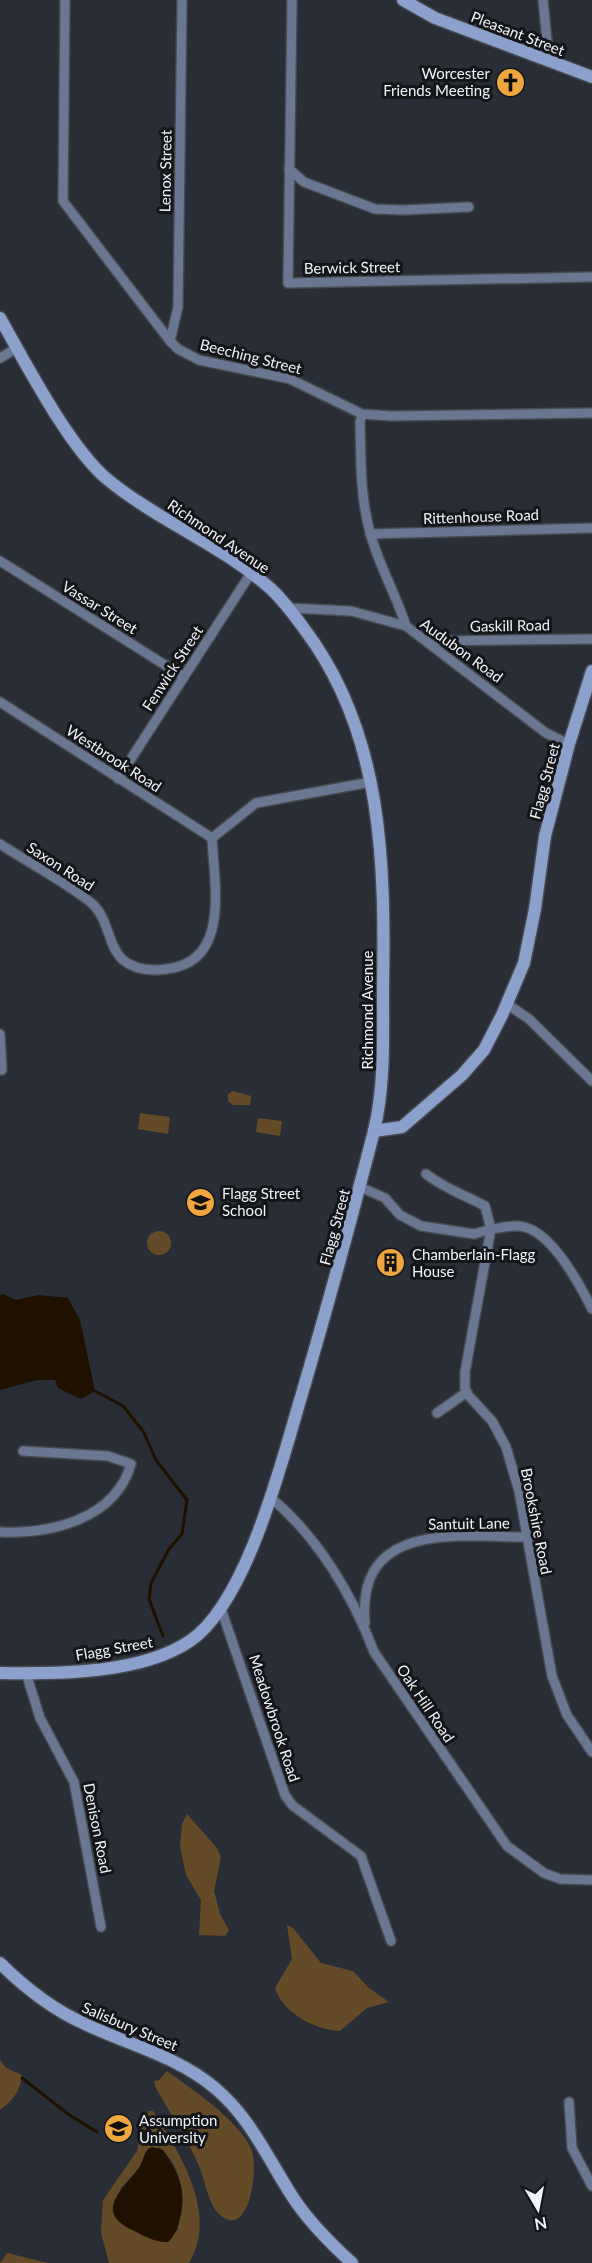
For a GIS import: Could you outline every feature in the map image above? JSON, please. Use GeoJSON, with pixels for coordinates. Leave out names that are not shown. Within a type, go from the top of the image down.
{"type":"FeatureCollection","features":[{"type":"Feature","properties":{"kind":"street","name":"Beeching Street"},"geometry":{"type":"LineString","coordinates":[[65,0],[63,201],[178,349],[199,360],[303,384],[362,414],[391,416],[592,413]]}},
{"type":"Feature","properties":{"kind":"street","name":"Lenox Street"},"geometry":{"type":"LineString","coordinates":[[170,341],[178,307],[182,0]]}},
{"type":"Feature","properties":{"kind":"street","name":"Berwick Street"},"geometry":{"type":"LineString","coordinates":[[292,0],[288,283],[592,277]]}},
{"type":"Feature","properties":{"kind":"street","name":"Pleasant Street"},"geometry":{"type":"LineString","coordinates":[[404,0],[435,18],[592,77]]}},
{"type":"Feature","properties":{"kind":"street"},"geometry":{"type":"LineString","coordinates":[[543,0],[549,61]]}},
{"type":"Feature","properties":{"kind":"street"},"geometry":{"type":"LineString","coordinates":[[290,169],[304,182],[375,209],[469,207]]}},
{"type":"Feature","properties":{"kind":"street","name":"Richmond Avenue"},"geometry":{"type":"LineString","coordinates":[[0,318],[93,465],[121,490],[251,573],[289,608],[318,648],[348,700],[371,782],[380,838],[384,973],[382,1081],[374,1131]]}},
{"type":"Feature","properties":{"kind":"street"},"geometry":{"type":"LineString","coordinates":[[0,358],[17,348]]}},
{"type":"Feature","properties":{"kind":"street"},"geometry":{"type":"LineString","coordinates":[[362,414],[360,422],[362,485],[370,534],[406,626]]}},
{"type":"Feature","properties":{"kind":"street","name":"Rittenhouse Road"},"geometry":{"type":"LineString","coordinates":[[370,534],[592,528]]}},
{"type":"Feature","properties":{"kind":"street","name":"Vassar Street"},"geometry":{"type":"LineString","coordinates":[[0,561],[184,677]]}},
{"type":"Feature","properties":{"kind":"street","name":"Fenwick Street"},"geometry":{"type":"LineString","coordinates":[[118,780],[251,573]]}},
{"type":"Feature","properties":{"kind":"street","name":"Audubon Road"},"geometry":{"type":"LineString","coordinates":[[289,608],[351,610],[406,626],[546,733],[569,744]]}},
{"type":"Feature","properties":{"kind":"street","name":"Gaskill Road"},"geometry":{"type":"LineString","coordinates":[[428,641],[592,639]]}},
{"type":"Feature","properties":{"kind":"street","name":"Flagg Street"},"geometry":{"type":"LineString","coordinates":[[0,1673],[108,1667],[161,1656],[195,1637],[221,1609],[251,1547],[271,1498],[331,1296],[374,1131],[402,1127],[462,1074],[484,1050],[524,963],[535,909],[545,836],[569,744],[592,671]]}},
{"type":"Feature","properties":{"kind":"street","name":"Westbrook Road"},"geometry":{"type":"LineString","coordinates":[[0,702],[118,780],[212,838]]}},
{"type":"Feature","properties":{"kind":"street"},"geometry":{"type":"LineString","coordinates":[[212,838],[256,803],[371,782]]}},
{"type":"Feature","properties":{"kind":"street","name":"Saxon Road"},"geometry":{"type":"LineString","coordinates":[[0,844],[90,901],[104,918],[116,950],[125,962],[137,968],[157,970],[185,965],[199,955],[209,942],[215,917],[212,838]]}},
{"type":"Feature","properties":{"kind":"street"},"geometry":{"type":"LineString","coordinates":[[507,1004],[529,1019],[592,1081]]}},
{"type":"Feature","properties":{"kind":"street"},"geometry":{"type":"LineString","coordinates":[[0,1034],[2,1070]]}},
{"type":"Feature","properties":{"kind":"street"},"geometry":{"type":"LineString","coordinates":[[426,1174],[454,1194],[469,1197],[485,1206],[491,1229],[465,1372],[467,1392],[437,1413]]}},
{"type":"Feature","properties":{"kind":"street"},"geometry":{"type":"LineString","coordinates":[[360,1186],[385,1198],[400,1215],[421,1226],[474,1234],[491,1229],[525,1227],[542,1236],[565,1264],[592,1309]]}},
{"type":"Feature","properties":{"kind":"street","name":"Brookshire Road"},"geometry":{"type":"LineString","coordinates":[[467,1392],[492,1421],[506,1448],[519,1491],[544,1640],[556,1689],[567,1716],[592,1752]]}},
{"type":"Feature","properties":{"kind":"street"},"geometry":{"type":"LineString","coordinates":[[0,1532],[36,1532],[78,1521],[110,1497],[122,1483],[131,1464],[108,1456],[23,1451]]}},
{"type":"Feature","properties":{"kind":"street","name":"Oak Hill Road"},"geometry":{"type":"LineString","coordinates":[[271,1498],[286,1511],[316,1548],[347,1592],[366,1629],[374,1652],[507,1846],[544,1873],[560,1879],[592,1880]]}},
{"type":"Feature","properties":{"kind":"street","name":"Santuit Lane"},"geometry":{"type":"LineString","coordinates":[[366,1629],[365,1603],[369,1584],[384,1559],[399,1546],[415,1540],[444,1537],[526,1538]]}},
{"type":"Feature","properties":{"kind":"street","name":"Meadowbrook Road"},"geometry":{"type":"LineString","coordinates":[[221,1609],[285,1795],[292,1805],[361,1856],[391,1941]]}},
{"type":"Feature","properties":{"kind":"street","name":"Denison Road"},"geometry":{"type":"LineString","coordinates":[[26,1673],[40,1718],[74,1782],[101,1927]]}},
{"type":"Feature","properties":{"kind":"street","name":"Salisbury Street"},"geometry":{"type":"LineString","coordinates":[[0,1963],[26,1986],[76,2020],[166,2056],[214,2087],[231,2103],[256,2136],[311,2223],[352,2263]]}},
{"type":"Feature","properties":{"kind":"street"},"geometry":{"type":"LineString","coordinates":[[569,2102],[572,2148],[592,2186]]}},
{"type":"Feature","properties":{"kind":"shaded area"},"geometry":{"type":"Polygon","coordinates":[[[233,1091],[251,1096],[250,1105],[233,1105],[228,1101],[228,1094],[233,1091]]]}},
{"type":"Feature","properties":{"kind":"shaded area"},"geometry":{"type":"Polygon","coordinates":[[[140,1113],[170,1117],[168,1134],[138,1129],[140,1113]]]}},
{"type":"Feature","properties":{"kind":"shaded area"},"geometry":{"type":"Polygon","coordinates":[[[258,1118],[282,1121],[280,1136],[256,1132],[258,1118]]]}},
{"type":"Feature","properties":{"kind":"shaded area"},"geometry":{"type":"Polygon","coordinates":[[[159,1231],[164,1232],[170,1238],[170,1248],[164,1254],[159,1255],[154,1254],[148,1248],[147,1243],[148,1238],[154,1232],[159,1231]]]}},
{"type":"Feature","properties":{"kind":"shaded area"},"geometry":{"type":"Polygon","coordinates":[[[3,1294],[16,1300],[38,1295],[68,1298],[80,1320],[95,1391],[81,1399],[58,1388],[55,1380],[37,1380],[0,1390],[0,1295],[3,1294]]]}},
{"type":"Feature","properties":{"kind":"shaded area"},"geometry":{"type":"Polygon","coordinates":[[[187,1814],[217,1848],[221,1857],[214,1891],[220,1914],[229,1930],[225,1936],[199,1935],[201,1900],[186,1875],[180,1846],[182,1824],[187,1814]]]}},
{"type":"Feature","properties":{"kind":"shaded area"},"geometry":{"type":"Polygon","coordinates":[[[287,1925],[293,1928],[321,1963],[353,1971],[369,1988],[389,2002],[367,2008],[340,2031],[311,2024],[292,2012],[279,1997],[275,1988],[292,1959],[287,1925]]]}},
{"type":"Feature","properties":{"kind":"shaded area"},"geometry":{"type":"Polygon","coordinates":[[[0,2060],[6,2068],[22,2075],[15,2095],[0,2110],[0,2060]]]}},
{"type":"Feature","properties":{"kind":"shaded area"},"geometry":{"type":"Polygon","coordinates":[[[167,2071],[236,2126],[251,2148],[253,2185],[250,2199],[238,2219],[229,2220],[218,2213],[209,2197],[194,2156],[155,2086],[154,2081],[159,2080],[167,2071]]]}},
{"type":"Feature","properties":{"kind":"shaded area"},"geometry":{"type":"Polygon","coordinates":[[[149,2111],[153,2111],[174,2146],[192,2185],[198,2205],[200,2225],[197,2244],[189,2263],[109,2263],[101,2233],[103,2200],[137,2151],[143,2117],[149,2111]],[[159,2147],[120,2189],[177,2231],[180,2220],[181,2186],[174,2165],[159,2147]]]}},
{"type":"Feature","properties":{"kind":"shaded area"},"geometry":{"type":"Polygon","coordinates":[[[152,2147],[163,2150],[174,2167],[182,2192],[182,2211],[174,2236],[168,2242],[154,2240],[132,2230],[114,2215],[115,2199],[140,2166],[148,2149],[152,2147]]]}},
{"type":"Feature","properties":{"kind":"shaded area"},"geometry":{"type":"Polygon","coordinates":[[[7,2253],[48,2263],[0,2263],[7,2253]]]}},
{"type":"Feature","properties":{"kind":"waterway"},"geometry":{"type":"LineString","coordinates":[[95,1391],[123,1406],[143,1431],[156,1460],[187,1500],[182,1534],[169,1549],[151,1583],[149,1599],[163,1636]]}},
{"type":"Feature","properties":{"kind":"waterway"},"geometry":{"type":"LineString","coordinates":[[22,2078],[68,2114],[97,2132]]}},
{"type":"Feature","properties":{"kind":"place","name":"Worcester Friends Meeting"},"geometry":{"type":"Point","coordinates":[511,82]}},
{"type":"Feature","properties":{"kind":"place","name":"Flagg Street School"},"geometry":{"type":"Point","coordinates":[201,1202]}},
{"type":"Feature","properties":{"kind":"place","name":"Chamberlain-Flagg House"},"geometry":{"type":"Point","coordinates":[391,1263]}},
{"type":"Feature","properties":{"kind":"place","name":"Assumption University"},"geometry":{"type":"Point","coordinates":[118,2129]}}]}
